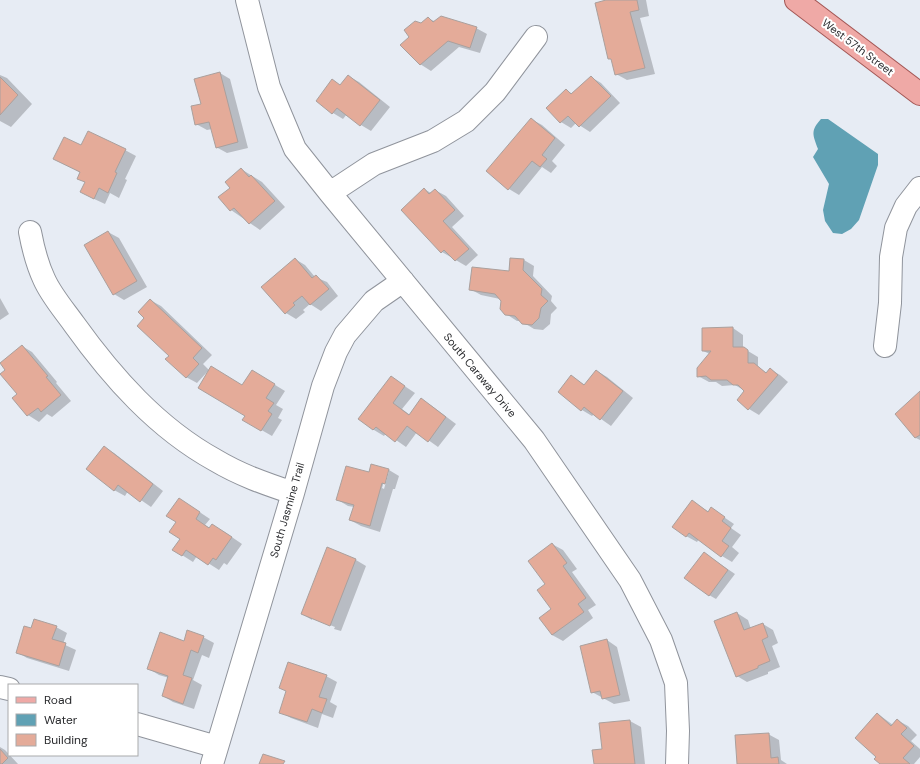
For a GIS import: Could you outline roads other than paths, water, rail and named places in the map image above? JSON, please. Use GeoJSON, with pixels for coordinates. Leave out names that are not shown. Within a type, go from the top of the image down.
{"type":"FeatureCollection","features":[{"type":"Feature","properties":{"kind":"main road","name":"West 57th Street"},"geometry":{"type":"LineString","coordinates":[[796,0],[920,94]]}},
{"type":"Feature","properties":{"kind":"street","name":"South Caraway Drive"},"geometry":{"type":"LineString","coordinates":[[247,0],[269,87],[295,149],[534,440],[630,580],[661,640],[676,683],[678,731],[677,764]]}},
{"type":"Feature","properties":{"kind":"street"},"geometry":{"type":"LineString","coordinates":[[330,193],[374,164],[433,141],[466,121],[495,92],[536,37]]}},
{"type":"Feature","properties":{"kind":"street"},"geometry":{"type":"LineString","coordinates":[[885,346],[890,303],[890,257],[896,228],[906,206],[920,188]]}},
{"type":"Feature","properties":{"kind":"street"},"geometry":{"type":"LineString","coordinates":[[30,232],[33,248],[44,279],[67,315],[96,355],[123,386],[152,415],[185,441],[214,460],[245,476],[293,493]]}},
{"type":"Feature","properties":{"kind":"street","name":"South Jasmine Trail"},"geometry":{"type":"LineString","coordinates":[[214,756],[293,493],[323,386],[336,352],[345,336],[374,301],[403,281]]}},
{"type":"Feature","properties":{"kind":"street"},"geometry":{"type":"LineString","coordinates":[[138,724],[214,756]]}},
{"type":"Feature","properties":{"kind":"water"},"geometry":{"type":"Polygon","coordinates":[[[821,119],[828,119],[878,154],[878,165],[859,220],[851,229],[842,234],[833,233],[825,221],[823,210],[829,184],[813,157],[818,149],[814,137],[814,130],[821,119]]]}}]}
